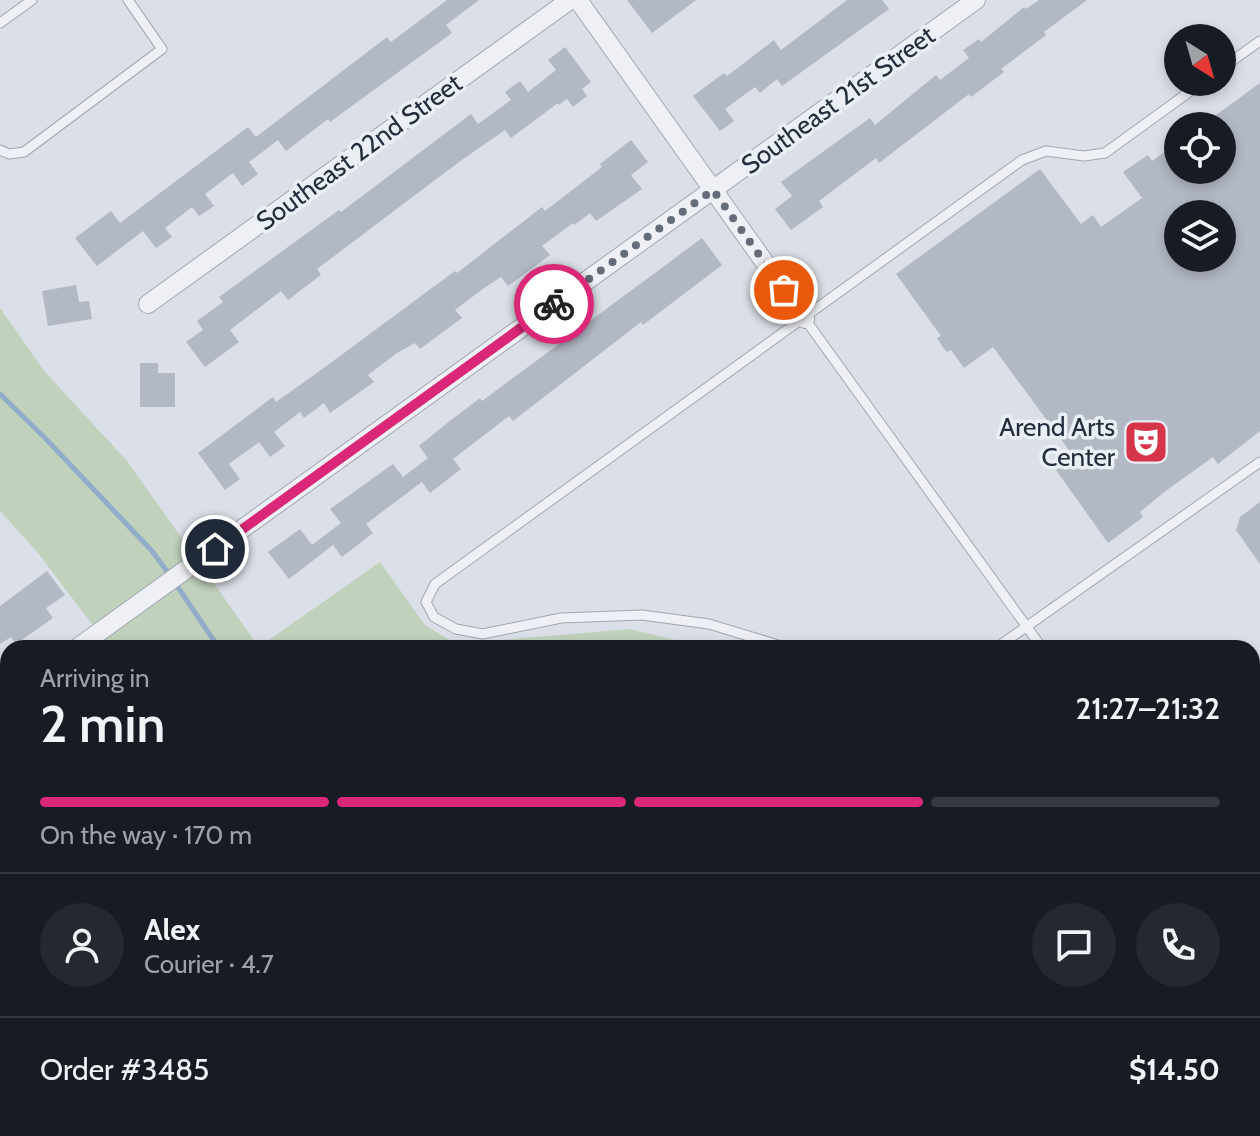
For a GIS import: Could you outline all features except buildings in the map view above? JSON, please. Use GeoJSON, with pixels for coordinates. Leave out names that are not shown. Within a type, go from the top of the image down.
{"type":"FeatureCollection","features":[{"type":"Feature","properties":{"kind":"street","name":"Southeast 22nd Street"},"geometry":{"type":"LineString","coordinates":[[148,304],[570,0]]}},
{"type":"Feature","properties":{"kind":"street"},"geometry":{"type":"LineString","coordinates":[[578,0],[805,319]]}},
{"type":"Feature","properties":{"kind":"street","name":"Southeast 21st Street"},"geometry":{"type":"LineString","coordinates":[[88,640],[976,0]]}},
{"type":"Feature","properties":{"kind":"lane"},"geometry":{"type":"LineString","coordinates":[[0,23],[32,0]]}},
{"type":"Feature","properties":{"kind":"lane"},"geometry":{"type":"LineString","coordinates":[[0,150],[9,154],[24,152],[162,49],[128,0]]}},
{"type":"Feature","properties":{"kind":"lane"},"geometry":{"type":"LineString","coordinates":[[1236,58],[1260,41]]}},
{"type":"Feature","properties":{"kind":"lane"},"geometry":{"type":"LineString","coordinates":[[762,640],[709,624],[642,615],[561,618],[483,634],[456,629],[434,617],[426,602],[435,584],[1022,160],[1046,151],[1084,156],[1105,153],[1184,96]]}},
{"type":"Feature","properties":{"kind":"lane"},"geometry":{"type":"LineString","coordinates":[[805,319],[1036,640]]}},
{"type":"Feature","properties":{"kind":"lane"},"geometry":{"type":"LineString","coordinates":[[1007,640],[1260,462]]}},
{"type":"Feature","properties":{"kind":"green space"},"geometry":{"type":"Polygon","coordinates":[[[0,308],[45,372],[127,461],[254,640],[104,640],[38,553],[0,511],[0,308]]]}},
{"type":"Feature","properties":{"kind":"green space"},"geometry":{"type":"Polygon","coordinates":[[[380,562],[425,625],[449,640],[269,640],[380,562]]]}},
{"type":"Feature","properties":{"kind":"green space"},"geometry":{"type":"Polygon","coordinates":[[[629,629],[675,640],[502,640],[629,629]]]}},
{"type":"Feature","properties":{"kind":"waterway"},"geometry":{"type":"LineString","coordinates":[[0,394],[152,551],[169,574]]}},
{"type":"Feature","properties":{"kind":"waterway"},"geometry":{"type":"LineString","coordinates":[[175,583],[214,640]]}},
{"type":"Feature","properties":{"kind":"way so far"},"geometry":{"type":"LineString","coordinates":[[554,304],[713,190],[784,290]]}},
{"type":"Feature","properties":{"kind":"place","name":"Arend Arts Center"},"geometry":{"type":"Point","coordinates":[1146,442]}},
{"type":"Feature","properties":{"kind":"route"},"geometry":{"type":"LineString","coordinates":[[215,549],[554,304]]}}]}
